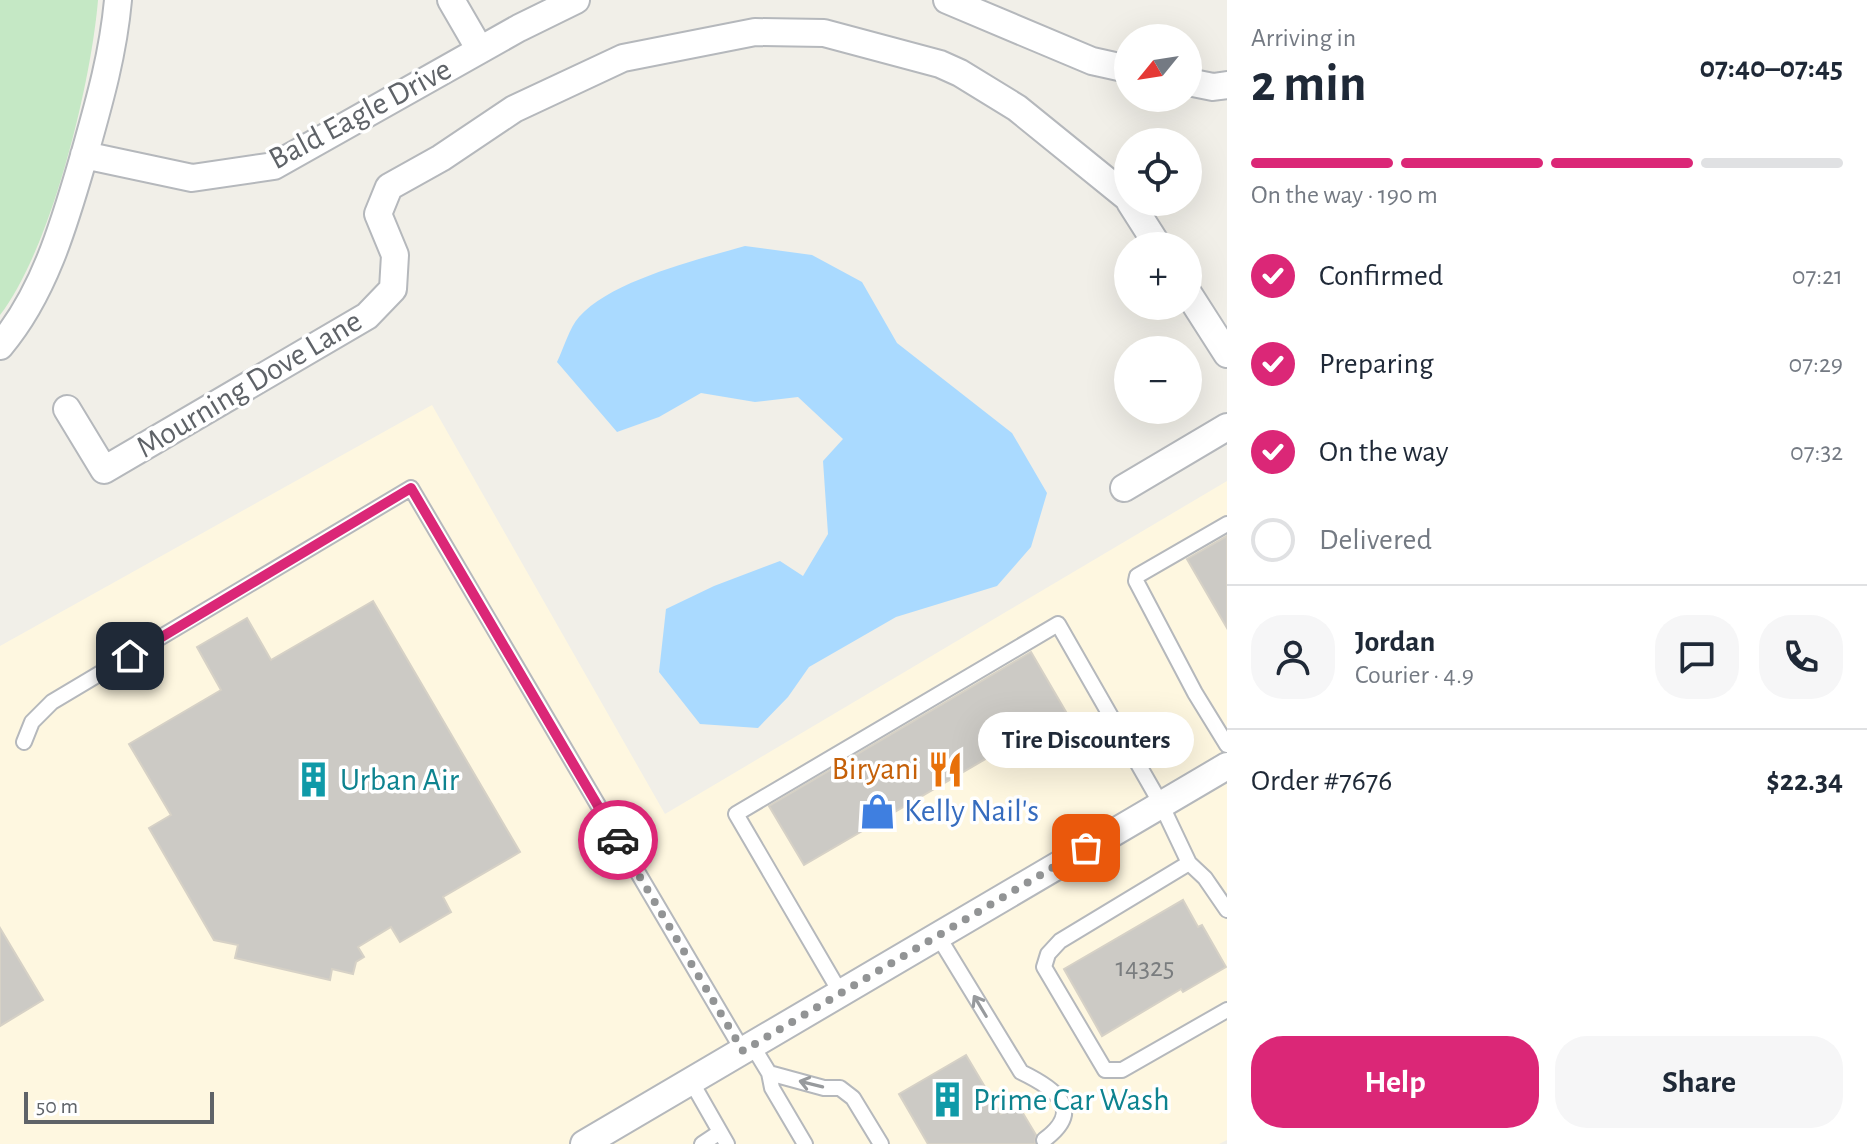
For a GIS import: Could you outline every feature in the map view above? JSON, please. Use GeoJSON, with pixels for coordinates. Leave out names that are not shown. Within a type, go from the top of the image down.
{"type":"FeatureCollection","features":[{"type":"Feature","properties":{"kind":"street"},"geometry":{"type":"LineString","coordinates":[[0,346],[46,267],[67,213],[104,90],[118,0]]}},
{"type":"Feature","properties":{"kind":"street"},"geometry":{"type":"LineString","coordinates":[[451,0],[480,50]]}},
{"type":"Feature","properties":{"kind":"street","name":"Bald Eagle Drive"},"geometry":{"type":"LineString","coordinates":[[84,155],[192,178],[274,166],[480,50],[576,0]]}},
{"type":"Feature","properties":{"kind":"street"},"geometry":{"type":"LineString","coordinates":[[947,0],[1092,61],[1114,66]]}},
{"type":"Feature","properties":{"kind":"street","name":"Mourning Dove Lane"},"geometry":{"type":"LineString","coordinates":[[67,409],[104,470],[367,316],[393,289],[395,255],[378,214],[389,187],[441,158],[514,109],[623,58],[755,32],[824,33],[940,64],[960,73],[1017,108],[1114,188]]}},
{"type":"Feature","properties":{"kind":"street"},"geometry":{"type":"LineString","coordinates":[[1202,85],[1227,85]]}},
{"type":"Feature","properties":{"kind":"street"},"geometry":{"type":"LineString","coordinates":[[1202,315],[1227,354]]}},
{"type":"Feature","properties":{"kind":"street"},"geometry":{"type":"LineString","coordinates":[[1124,488],[1227,427]]}},
{"type":"Feature","properties":{"kind":"street"},"geometry":{"type":"LineString","coordinates":[[584,1144],[1227,766]]}},
{"type":"Feature","properties":{"kind":"lane"},"geometry":{"type":"LineString","coordinates":[[24,742],[32,722],[52,702],[411,488],[747,1048],[769,1073],[772,1088],[805,1144]]}},
{"type":"Feature","properties":{"kind":"lane"},"geometry":{"type":"LineString","coordinates":[[1227,524],[1137,576],[1136,581],[1195,693],[1227,745]]}},
{"type":"Feature","properties":{"kind":"lane"},"geometry":{"type":"LineString","coordinates":[[840,992],[736,814],[1058,624],[1161,804],[1189,863],[1205,878],[1227,910]]}},
{"type":"Feature","properties":{"kind":"lane"},"geometry":{"type":"LineString","coordinates":[[1189,863],[1060,941],[1048,954],[1044,967],[1105,1070],[1122,1070],[1227,1010]]}},
{"type":"Feature","properties":{"kind":"lane"},"geometry":{"type":"LineString","coordinates":[[938,936],[1021,1072],[1044,1083],[1064,1105],[1063,1121],[1058,1130],[1044,1140]]}},
{"type":"Feature","properties":{"kind":"lane"},"geometry":{"type":"LineString","coordinates":[[769,1073],[824,1088],[840,1088],[853,1098],[881,1144]]}},
{"type":"Feature","properties":{"kind":"lane"},"geometry":{"type":"LineString","coordinates":[[691,1081],[724,1138],[702,1144]]}},
{"type":"Feature","properties":{"kind":"shaded area"},"geometry":{"type":"Polygon","coordinates":[[[432,405],[665,814],[1227,481],[1227,1140],[1219,1144],[0,1144],[0,646],[432,405]]]}},
{"type":"Feature","properties":{"kind":"green space"},"geometry":{"type":"Polygon","coordinates":[[[0,0],[98,0],[87,75],[66,164],[36,250],[19,286],[0,315],[0,0]]]}},
{"type":"Feature","properties":{"kind":"water"},"geometry":{"type":"Polygon","coordinates":[[[745,246],[812,255],[862,282],[897,343],[1012,433],[1047,493],[1031,547],[997,586],[896,617],[809,667],[788,697],[758,728],[700,724],[659,672],[666,609],[714,586],[780,561],[803,576],[828,534],[823,461],[843,439],[798,397],[755,402],[701,393],[659,417],[617,432],[557,362],[575,322],[612,292],[656,273],[745,246]]]}},
{"type":"Feature","properties":{"kind":"building"},"geometry":{"type":"Polygon","coordinates":[[[1227,536],[1227,628],[1187,559],[1227,536]]]}},
{"type":"Feature","properties":{"kind":"building","name":"Urban Air"},"geometry":{"type":"Polygon","coordinates":[[[373,601],[520,852],[443,897],[451,912],[400,942],[391,927],[358,947],[364,957],[356,962],[353,974],[332,969],[330,980],[235,958],[238,945],[214,940],[149,828],[171,815],[129,744],[221,690],[197,647],[247,618],[271,660],[373,601]]]}},
{"type":"Feature","properties":{"kind":"building"},"geometry":{"type":"Polygon","coordinates":[[[1031,652],[1066,712],[804,865],[769,806],[1031,652]]]}},
{"type":"Feature","properties":{"kind":"building"},"geometry":{"type":"Polygon","coordinates":[[[1183,900],[1198,927],[1202,925],[1226,967],[1183,992],[1181,989],[1102,1036],[1064,969],[1183,900]]]}},
{"type":"Feature","properties":{"kind":"building"},"geometry":{"type":"Polygon","coordinates":[[[0,928],[43,1000],[0,1026],[0,928]]]}},
{"type":"Feature","properties":{"kind":"building","name":"Prime Car Wash"},"geometry":{"type":"Polygon","coordinates":[[[966,1055],[1001,1114],[1018,1105],[1036,1135],[1035,1144],[928,1144],[899,1094],[966,1055]]]}},
{"type":"Feature","properties":{"kind":"way so far"},"geometry":{"type":"LineString","coordinates":[[618,840],[743,1051],[1086,848]]}},
{"type":"Feature","properties":{"kind":"place","name":"Biryani"},"geometry":{"type":"Point","coordinates":[945,769]}},
{"type":"Feature","properties":{"kind":"place","name":"Urban Air"},"geometry":{"type":"Point","coordinates":[314,780]}},
{"type":"Feature","properties":{"kind":"place","name":"Kelly Nail's"},"geometry":{"type":"Point","coordinates":[878,811]}},
{"type":"Feature","properties":{"kind":"place","name":"Tire Discounters"},"geometry":{"type":"Point","coordinates":[1086,848]}},
{"type":"Feature","properties":{"kind":"place","name":"Prime Car Wash"},"geometry":{"type":"Point","coordinates":[947,1100]}},
{"type":"Feature","properties":{"kind":"route"},"geometry":{"type":"LineString","coordinates":[[130,656],[411,488],[618,840]]}}]}
